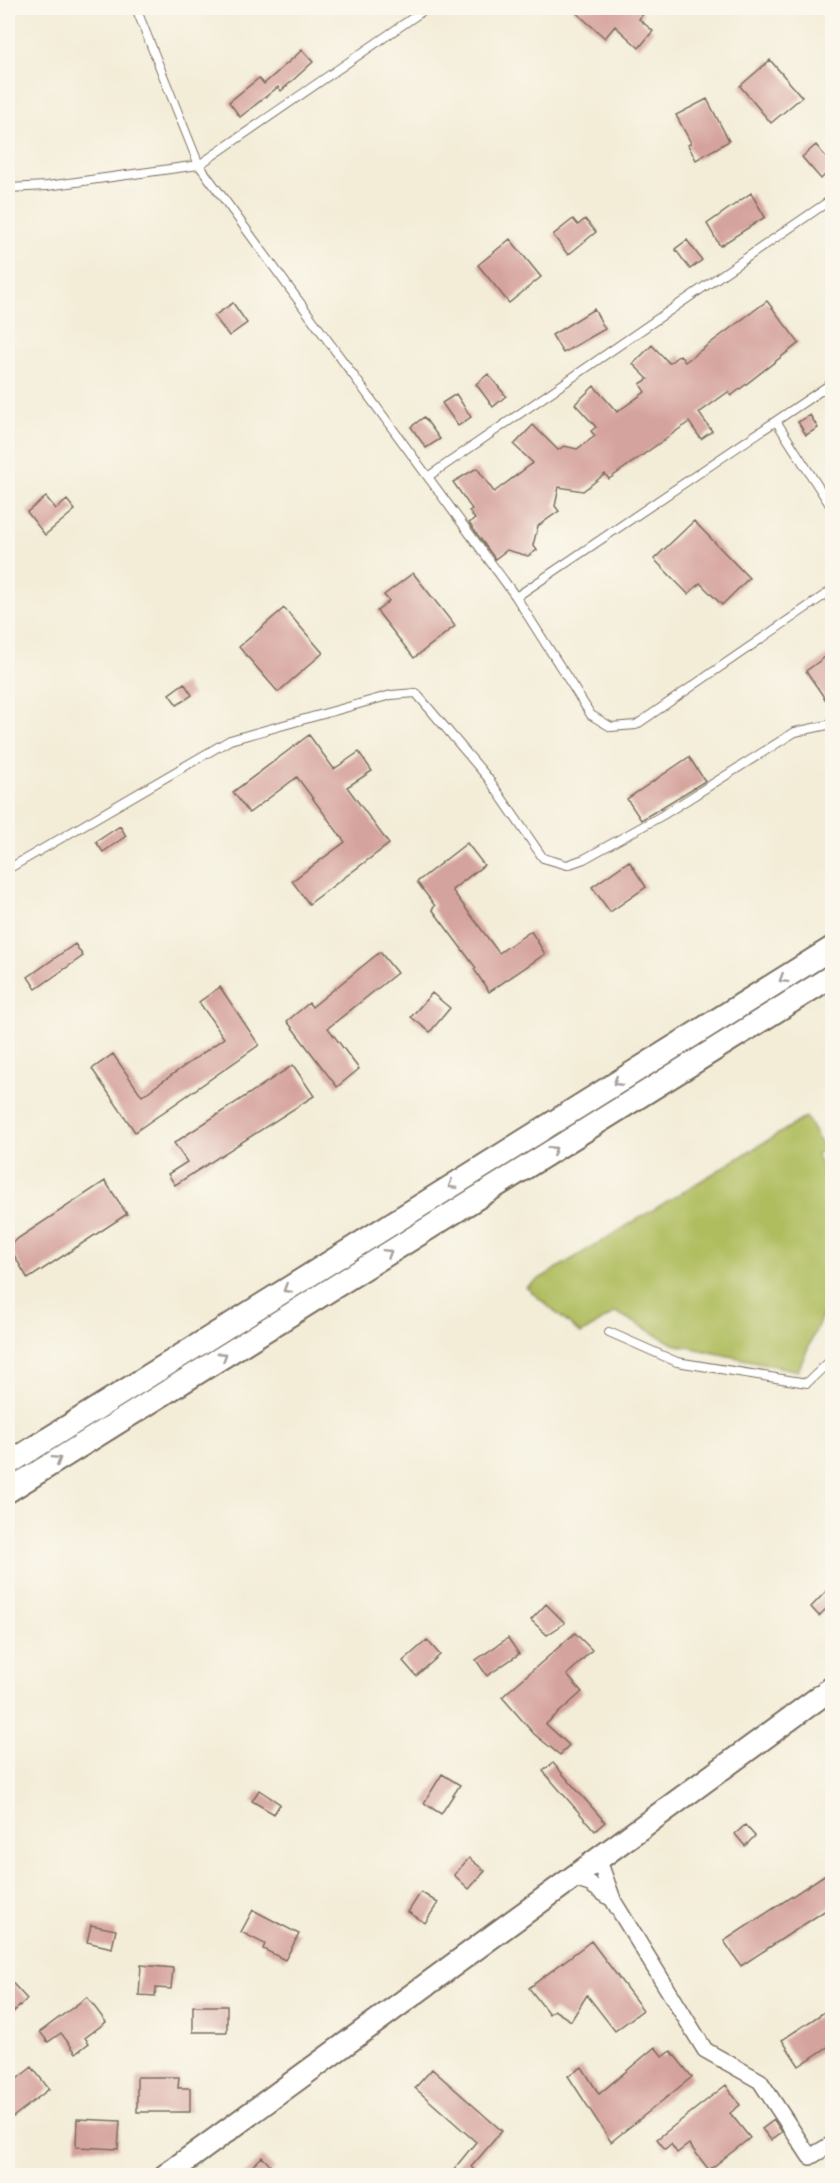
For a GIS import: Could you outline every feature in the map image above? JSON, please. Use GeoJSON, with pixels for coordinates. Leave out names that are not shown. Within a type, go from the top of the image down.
{"type":"FeatureCollection","features":[{"type":"Feature","properties":{"kind":"main road"},"geometry":{"type":"LineString","coordinates":[[8,1464],[832,948]]}},
{"type":"Feature","properties":{"kind":"main road"},"geometry":{"type":"LineString","coordinates":[[8,1491],[832,976]]}},
{"type":"Feature","properties":{"kind":"main road"},"geometry":{"type":"LineString","coordinates":[[165,2175],[832,1688]]}},
{"type":"Feature","properties":{"kind":"street"},"geometry":{"type":"LineString","coordinates":[[598,1858],[614,1902],[705,2050],[760,2080],[810,2157],[832,2144]]}},
{"type":"Feature","properties":{"kind":"street"},"geometry":{"type":"LineString","coordinates":[[571,1878],[597,1888],[614,1902]]}},
{"type":"Feature","properties":{"kind":"lane"},"geometry":{"type":"LineString","coordinates":[[136,8],[199,165],[516,597],[591,716],[611,727],[636,725],[832,590]]}},
{"type":"Feature","properties":{"kind":"lane"},"geometry":{"type":"LineString","coordinates":[[8,188],[47,186],[199,165],[427,8]]}},
{"type":"Feature","properties":{"kind":"lane"},"geometry":{"type":"LineString","coordinates":[[429,476],[832,199]]}},
{"type":"Feature","properties":{"kind":"lane"},"geometry":{"type":"LineString","coordinates":[[516,597],[832,382]]}},
{"type":"Feature","properties":{"kind":"lane"},"geometry":{"type":"LineString","coordinates":[[776,421],[832,508]]}},
{"type":"Feature","properties":{"kind":"lane"},"geometry":{"type":"LineString","coordinates":[[8,869],[230,740],[391,695],[416,693],[489,778],[543,858],[567,865],[584,859],[663,815],[795,732],[832,724]]}},
{"type":"Feature","properties":{"kind":"lane"},"geometry":{"type":"LineString","coordinates":[[609,1332],[677,1362],[807,1383],[832,1359]]}},
{"type":"Feature","properties":{"kind":"green space"},"geometry":{"type":"Polygon","coordinates":[[[806,1117],[824,1149],[817,1154],[832,1200],[832,1293],[798,1371],[673,1344],[616,1312],[581,1334],[526,1287],[806,1117]]]}},
{"type":"Feature","properties":{"kind":"building"},"geometry":{"type":"Polygon","coordinates":[[[571,8],[637,8],[644,13],[639,19],[653,31],[639,48],[615,26],[605,38],[571,8]]]}},
{"type":"Feature","properties":{"kind":"building"},"geometry":{"type":"Polygon","coordinates":[[[302,50],[313,62],[281,91],[278,87],[240,117],[229,102],[259,78],[264,84],[302,50]]]}},
{"type":"Feature","properties":{"kind":"building"},"geometry":{"type":"Polygon","coordinates":[[[770,60],[802,97],[771,123],[740,86],[770,60]]]}},
{"type":"Feature","properties":{"kind":"building"},"geometry":{"type":"Polygon","coordinates":[[[707,99],[729,141],[696,160],[688,145],[691,143],[676,115],[707,99]]]}},
{"type":"Feature","properties":{"kind":"building"},"geometry":{"type":"Polygon","coordinates":[[[816,145],[832,165],[832,168],[821,179],[802,157],[816,145]]]}},
{"type":"Feature","properties":{"kind":"building"},"geometry":{"type":"Polygon","coordinates":[[[751,193],[765,217],[720,246],[707,224],[751,193]]]}},
{"type":"Feature","properties":{"kind":"building"},"geometry":{"type":"Polygon","coordinates":[[[573,219],[578,225],[585,219],[596,232],[568,255],[553,235],[573,219]]]}},
{"type":"Feature","properties":{"kind":"building"},"geometry":{"type":"Polygon","coordinates":[[[510,239],[541,277],[509,303],[478,265],[510,239]]]}},
{"type":"Feature","properties":{"kind":"building"},"geometry":{"type":"Polygon","coordinates":[[[687,240],[702,260],[690,269],[675,249],[687,240]]]}},
{"type":"Feature","properties":{"kind":"building"},"geometry":{"type":"Polygon","coordinates":[[[767,301],[799,343],[731,396],[728,392],[699,413],[712,431],[701,439],[689,422],[609,479],[605,474],[583,491],[559,487],[555,506],[559,511],[538,526],[533,545],[537,550],[528,556],[507,550],[495,559],[469,523],[475,519],[469,511],[472,509],[453,482],[477,468],[494,492],[533,463],[514,445],[533,425],[558,450],[564,446],[577,449],[595,436],[591,431],[596,427],[575,404],[594,386],[617,412],[645,392],[640,384],[648,379],[633,364],[652,345],[669,363],[680,355],[685,362],[767,301]]]}},
{"type":"Feature","properties":{"kind":"building"},"geometry":{"type":"Polygon","coordinates":[[[233,303],[247,323],[229,336],[214,316],[233,303]]]}},
{"type":"Feature","properties":{"kind":"building"},"geometry":{"type":"Polygon","coordinates":[[[594,309],[605,329],[563,353],[552,335],[594,309]]]}},
{"type":"Feature","properties":{"kind":"building"},"geometry":{"type":"Polygon","coordinates":[[[488,374],[506,396],[493,407],[476,384],[488,374]]]}},
{"type":"Feature","properties":{"kind":"building"},"geometry":{"type":"Polygon","coordinates":[[[456,394],[471,417],[458,426],[442,403],[456,394]]]}},
{"type":"Feature","properties":{"kind":"building"},"geometry":{"type":"Polygon","coordinates":[[[810,415],[818,428],[806,435],[798,422],[810,415]]]}},
{"type":"Feature","properties":{"kind":"building"},"geometry":{"type":"Polygon","coordinates":[[[424,417],[440,439],[426,448],[411,427],[424,417]]]}},
{"type":"Feature","properties":{"kind":"building"},"geometry":{"type":"Polygon","coordinates":[[[46,497],[56,509],[67,500],[75,510],[45,535],[27,512],[46,497]]]}},
{"type":"Feature","properties":{"kind":"building"},"geometry":{"type":"Polygon","coordinates":[[[694,521],[749,578],[722,605],[700,583],[688,594],[654,559],[694,521]]]}},
{"type":"Feature","properties":{"kind":"building"},"geometry":{"type":"Polygon","coordinates":[[[413,573],[455,626],[414,658],[377,611],[389,601],[384,595],[413,573]]]}},
{"type":"Feature","properties":{"kind":"building"},"geometry":{"type":"Polygon","coordinates":[[[284,608],[323,653],[278,692],[239,647],[284,608]]]}},
{"type":"Feature","properties":{"kind":"building"},"geometry":{"type":"Polygon","coordinates":[[[832,652],[832,709],[806,671],[832,652]]]}},
{"type":"Feature","properties":{"kind":"building"},"geometry":{"type":"Polygon","coordinates":[[[184,683],[192,695],[177,705],[169,694],[184,683]]]}},
{"type":"Feature","properties":{"kind":"building"},"geometry":{"type":"Polygon","coordinates":[[[309,735],[334,769],[359,752],[372,771],[347,787],[389,844],[309,904],[292,881],[345,842],[297,777],[249,813],[233,792],[309,735]]]}},
{"type":"Feature","properties":{"kind":"building"},"geometry":{"type":"Polygon","coordinates":[[[689,757],[705,781],[641,820],[627,799],[689,757]]]}},
{"type":"Feature","properties":{"kind":"building"},"geometry":{"type":"Polygon","coordinates":[[[120,826],[126,836],[103,852],[96,842],[120,826]]]}},
{"type":"Feature","properties":{"kind":"building"},"geometry":{"type":"Polygon","coordinates":[[[467,843],[484,865],[452,890],[499,953],[531,931],[545,954],[489,992],[474,969],[476,968],[432,909],[435,906],[417,882],[467,843]]]}},
{"type":"Feature","properties":{"kind":"building"},"geometry":{"type":"Polygon","coordinates":[[[629,861],[646,887],[610,912],[592,887],[629,861]]]}},
{"type":"Feature","properties":{"kind":"building"},"geometry":{"type":"Polygon","coordinates":[[[75,944],[83,956],[36,989],[28,977],[75,944]]]}},
{"type":"Feature","properties":{"kind":"building"},"geometry":{"type":"Polygon","coordinates":[[[380,952],[397,973],[328,1028],[359,1069],[337,1087],[287,1021],[309,1003],[312,1007],[380,952]]]}},
{"type":"Feature","properties":{"kind":"building"},"geometry":{"type":"Polygon","coordinates":[[[220,987],[259,1045],[135,1132],[92,1069],[113,1054],[142,1096],[224,1038],[199,1002],[220,987]]]}},
{"type":"Feature","properties":{"kind":"building"},"geometry":{"type":"Polygon","coordinates":[[[432,993],[450,1008],[430,1032],[411,1017],[432,993]]]}},
{"type":"Feature","properties":{"kind":"building"},"geometry":{"type":"Polygon","coordinates":[[[293,1065],[314,1096],[175,1185],[168,1174],[187,1162],[174,1143],[293,1065]]]}},
{"type":"Feature","properties":{"kind":"building"},"geometry":{"type":"Polygon","coordinates":[[[105,1181],[127,1214],[28,1279],[8,1245],[105,1181]]]}},
{"type":"Feature","properties":{"kind":"building"},"geometry":{"type":"Polygon","coordinates":[[[832,1585],[832,1603],[819,1616],[811,1607],[832,1585]]]}},
{"type":"Feature","properties":{"kind":"building"},"geometry":{"type":"Polygon","coordinates":[[[546,1604],[565,1623],[547,1635],[531,1620],[546,1604]]]}},
{"type":"Feature","properties":{"kind":"building"},"geometry":{"type":"Polygon","coordinates":[[[575,1633],[592,1650],[567,1675],[582,1692],[546,1724],[569,1745],[560,1755],[534,1734],[502,1697],[575,1633]]]}},
{"type":"Feature","properties":{"kind":"building"},"geometry":{"type":"Polygon","coordinates":[[[508,1638],[519,1654],[487,1676],[476,1660],[508,1638]]]}},
{"type":"Feature","properties":{"kind":"building"},"geometry":{"type":"Polygon","coordinates":[[[427,1640],[440,1655],[416,1676],[403,1661],[427,1640]]]}},
{"type":"Feature","properties":{"kind":"building"},"geometry":{"type":"Polygon","coordinates":[[[553,1763],[605,1822],[595,1831],[543,1771],[553,1763]]]}},
{"type":"Feature","properties":{"kind":"building"},"geometry":{"type":"Polygon","coordinates":[[[442,1774],[460,1785],[441,1814],[424,1803],[442,1774]]]}},
{"type":"Feature","properties":{"kind":"building"},"geometry":{"type":"Polygon","coordinates":[[[259,1790],[280,1804],[274,1814],[252,1801],[259,1790]]]}},
{"type":"Feature","properties":{"kind":"building"},"geometry":{"type":"Polygon","coordinates":[[[745,1825],[755,1836],[745,1846],[735,1834],[745,1825]]]}},
{"type":"Feature","properties":{"kind":"building"},"geometry":{"type":"Polygon","coordinates":[[[469,1858],[485,1871],[469,1889],[454,1875],[469,1858]]]}},
{"type":"Feature","properties":{"kind":"building"},"geometry":{"type":"Polygon","coordinates":[[[832,1870],[832,1906],[741,1966],[724,1941],[832,1870]]]}},
{"type":"Feature","properties":{"kind":"building"},"geometry":{"type":"Polygon","coordinates":[[[421,1892],[438,1903],[425,1923],[408,1912],[421,1892]]]}},
{"type":"Feature","properties":{"kind":"building"},"geometry":{"type":"Polygon","coordinates":[[[253,1910],[299,1934],[285,1960],[263,1949],[265,1944],[241,1932],[253,1910]]]}},
{"type":"Feature","properties":{"kind":"building"},"geometry":{"type":"Polygon","coordinates":[[[91,1925],[116,1930],[112,1948],[87,1942],[91,1925]]]}},
{"type":"Feature","properties":{"kind":"building"},"geometry":{"type":"Polygon","coordinates":[[[591,1941],[643,2010],[615,2031],[587,1995],[571,2021],[554,2010],[549,2014],[529,1988],[591,1941]]]}},
{"type":"Feature","properties":{"kind":"building"},"geometry":{"type":"Polygon","coordinates":[[[141,1965],[173,1968],[171,1989],[156,1988],[155,1996],[139,1995],[141,1965]]]}},
{"type":"Feature","properties":{"kind":"building"},"geometry":{"type":"Polygon","coordinates":[[[8,1978],[27,1999],[8,2017],[8,1978]]]}},
{"type":"Feature","properties":{"kind":"building"},"geometry":{"type":"Polygon","coordinates":[[[87,1997],[106,2022],[85,2038],[89,2043],[76,2053],[61,2033],[48,2042],[40,2032],[87,1997]]]}},
{"type":"Feature","properties":{"kind":"building"},"geometry":{"type":"Polygon","coordinates":[[[193,2006],[227,2006],[227,2032],[193,2032],[193,2006]]]}},
{"type":"Feature","properties":{"kind":"building"},"geometry":{"type":"Polygon","coordinates":[[[832,2007],[832,2044],[799,2066],[782,2040],[832,2007]]]}},
{"type":"Feature","properties":{"kind":"building"},"geometry":{"type":"Polygon","coordinates":[[[655,2047],[663,2057],[671,2051],[692,2077],[611,2142],[568,2076],[582,2067],[599,2094],[655,2047]]]}},
{"type":"Feature","properties":{"kind":"building"},"geometry":{"type":"Polygon","coordinates":[[[32,2067],[49,2089],[13,2117],[8,2110],[8,2086],[32,2067]]]}},
{"type":"Feature","properties":{"kind":"building"},"geometry":{"type":"Polygon","coordinates":[[[432,2069],[502,2131],[471,2167],[480,2175],[460,2175],[453,2170],[476,2142],[415,2088],[432,2069]]]}},
{"type":"Feature","properties":{"kind":"building"},"geometry":{"type":"Polygon","coordinates":[[[137,2077],[179,2077],[178,2088],[190,2088],[190,2112],[137,2112],[137,2077]]]}},
{"type":"Feature","properties":{"kind":"building"},"geometry":{"type":"Polygon","coordinates":[[[726,2085],[740,2105],[730,2113],[750,2138],[709,2170],[689,2144],[677,2153],[671,2144],[665,2149],[657,2139],[726,2085]]]}},
{"type":"Feature","properties":{"kind":"building"},"geometry":{"type":"Polygon","coordinates":[[[77,2119],[120,2121],[118,2149],[76,2147],[77,2119]]]}},
{"type":"Feature","properties":{"kind":"building"},"geometry":{"type":"Polygon","coordinates":[[[774,2120],[782,2132],[771,2140],[762,2129],[774,2120]]]}},
{"type":"Feature","properties":{"kind":"building"},"geometry":{"type":"Polygon","coordinates":[[[262,2157],[274,2169],[267,2175],[243,2175],[262,2157]]]}}]}
